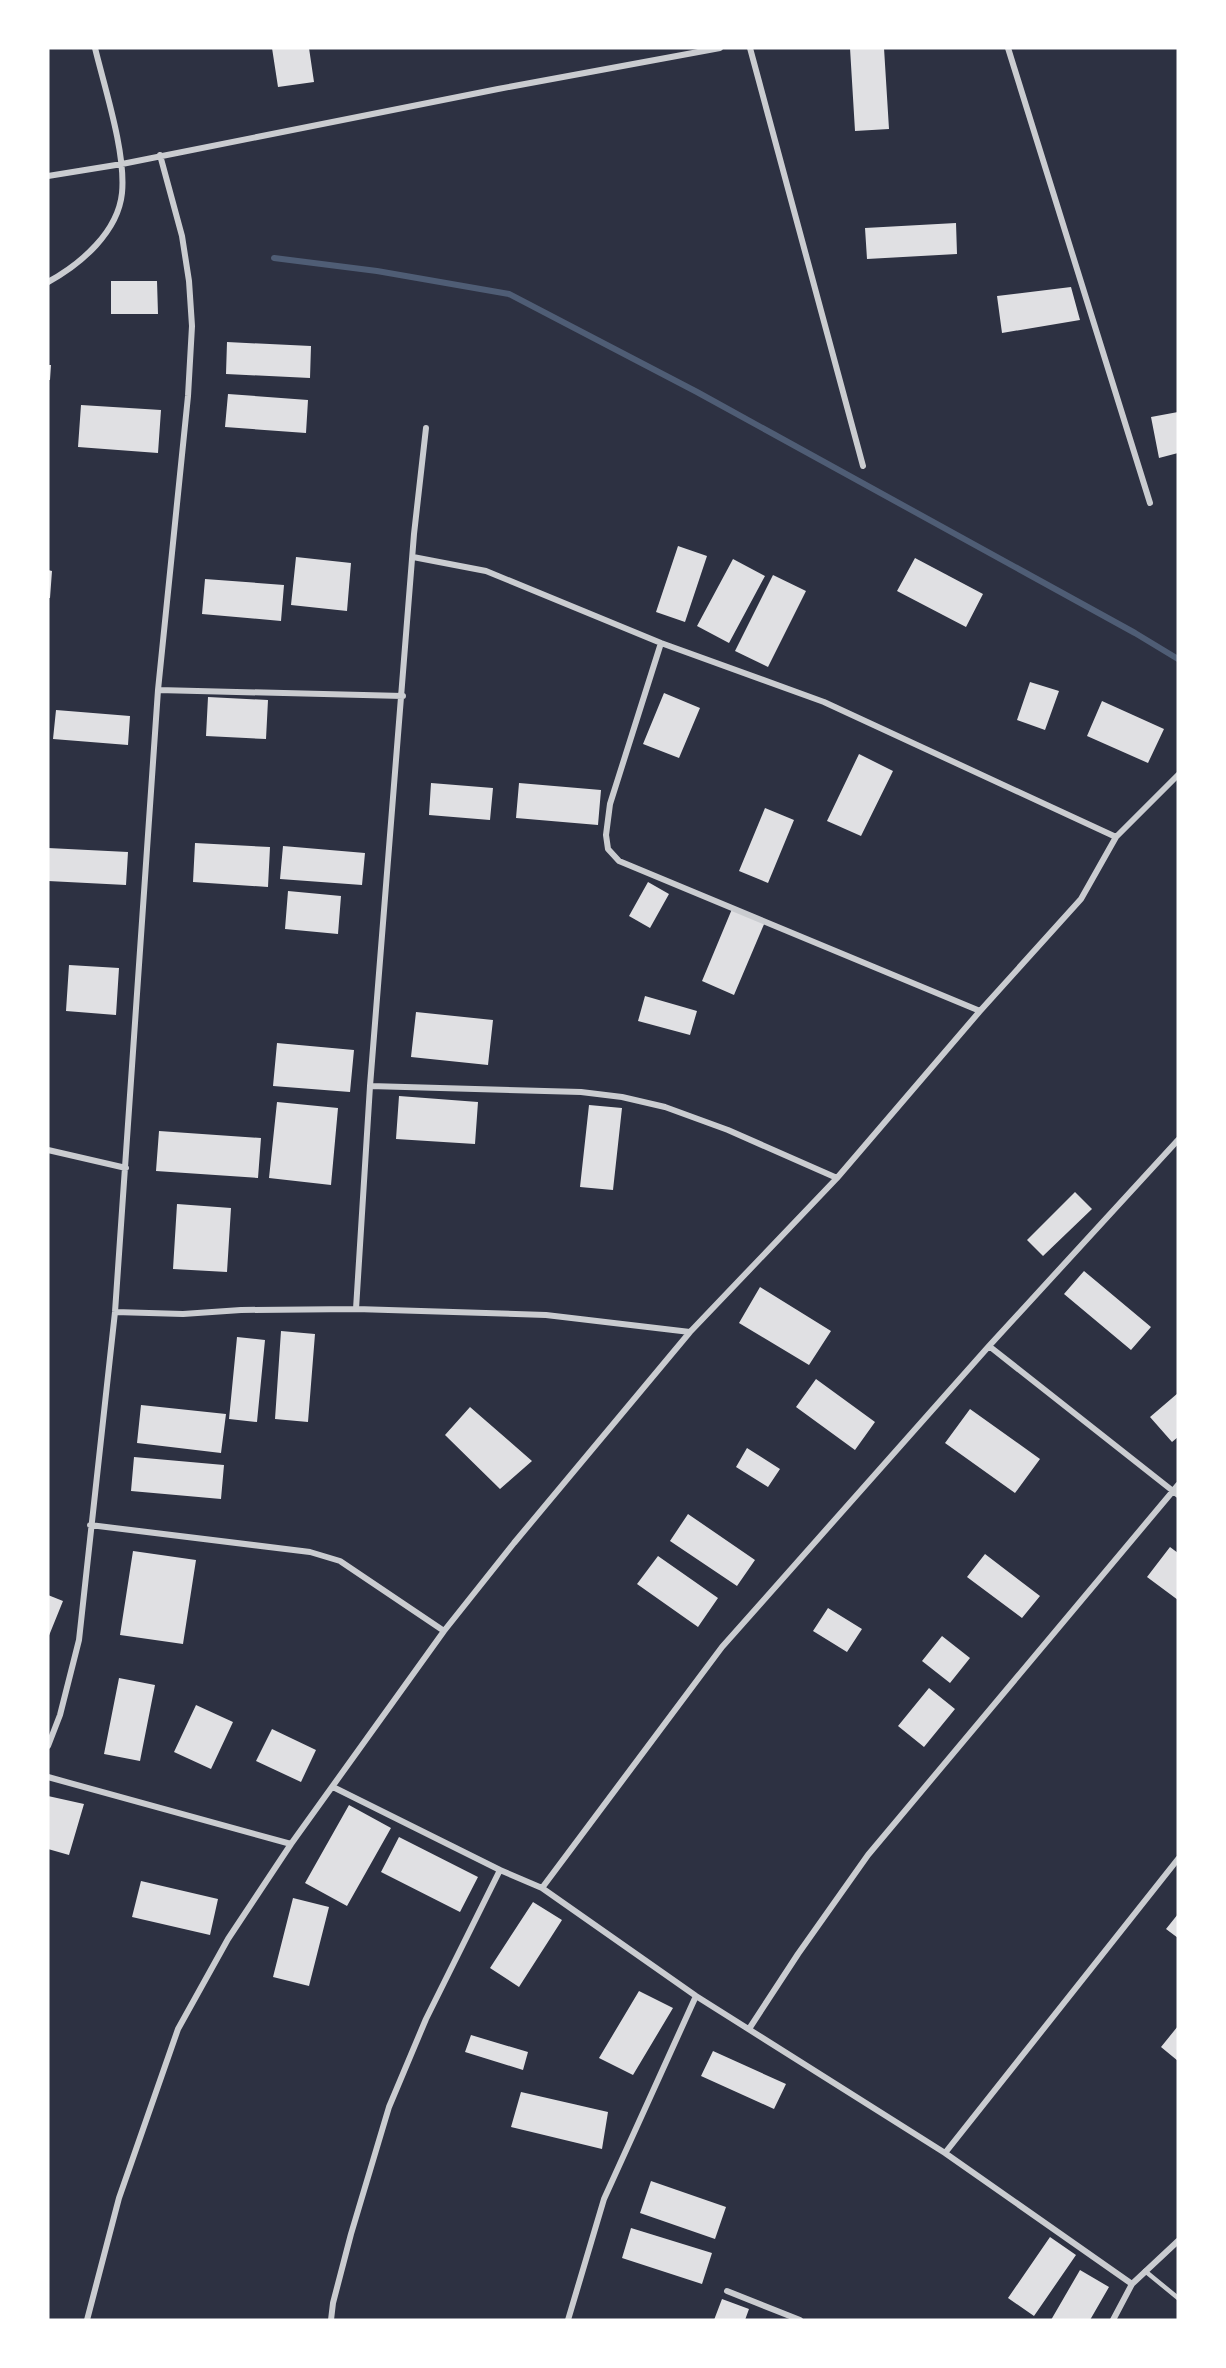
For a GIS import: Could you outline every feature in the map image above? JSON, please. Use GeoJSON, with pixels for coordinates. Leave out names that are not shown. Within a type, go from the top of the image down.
{"type":"FeatureCollection","features":[{"type":"Feature","properties":{"kind":"street"},"geometry":{"type":"LineString","coordinates":[[48,282],[81,261],[114,220],[122,194],[122,164],[95,48]]}},
{"type":"Feature","properties":{"kind":"street"},"geometry":{"type":"LineString","coordinates":[[48,176],[122,164],[720,48]]}},
{"type":"Feature","properties":{"kind":"street"},"geometry":{"type":"LineString","coordinates":[[750,48],[863,466]]}},
{"type":"Feature","properties":{"kind":"street"},"geometry":{"type":"LineString","coordinates":[[1008,48],[1150,503]]}},
{"type":"Feature","properties":{"kind":"street"},"geometry":{"type":"LineString","coordinates":[[48,1746],[60,1715],[79,1641],[115,1312],[158,690],[188,396],[192,326],[189,280],[182,236],[160,155]]}},
{"type":"Feature","properties":{"kind":"street"},"geometry":{"type":"LineString","coordinates":[[356,1309],[370,1086],[403,696],[412,557],[426,428]]}},
{"type":"Feature","properties":{"kind":"street"},"geometry":{"type":"LineString","coordinates":[[412,557],[486,571],[661,643],[824,702],[1116,837]]}},
{"type":"Feature","properties":{"kind":"street"},"geometry":{"type":"LineString","coordinates":[[661,643],[610,804],[606,835],[608,849],[619,861],[980,1011]]}},
{"type":"Feature","properties":{"kind":"street"},"geometry":{"type":"LineString","coordinates":[[158,690],[403,696]]}},
{"type":"Feature","properties":{"kind":"street"},"geometry":{"type":"LineString","coordinates":[[87,2320],[119,2198],[178,2029],[228,1939],[291,1844],[444,1631],[690,1332],[837,1178],[980,1011],[1081,899],[1116,837],[1178,775]]}},
{"type":"Feature","properties":{"kind":"street"},"geometry":{"type":"LineString","coordinates":[[370,1086],[581,1092],[622,1097],[665,1107],[728,1130],[837,1178]]}},
{"type":"Feature","properties":{"kind":"street"},"geometry":{"type":"LineString","coordinates":[[542,1888],[723,1647],[989,1346],[1178,1140]]}},
{"type":"Feature","properties":{"kind":"street"},"geometry":{"type":"LineString","coordinates":[[48,1150],[126,1167]]}},
{"type":"Feature","properties":{"kind":"street"},"geometry":{"type":"LineString","coordinates":[[115,1312],[183,1314],[241,1310],[356,1309],[546,1315],[690,1332]]}},
{"type":"Feature","properties":{"kind":"street"},"geometry":{"type":"LineString","coordinates":[[989,1346],[1175,1494]]}},
{"type":"Feature","properties":{"kind":"street"},"geometry":{"type":"LineString","coordinates":[[749,2029],[798,1954],[868,1855],[1175,1494],[1178,1485]]}},
{"type":"Feature","properties":{"kind":"street"},"geometry":{"type":"LineString","coordinates":[[90,1526],[310,1551],[340,1561],[444,1631]]}},
{"type":"Feature","properties":{"kind":"street"},"geometry":{"type":"LineString","coordinates":[[48,1777],[291,1844]]}},
{"type":"Feature","properties":{"kind":"street"},"geometry":{"type":"LineString","coordinates":[[333,1787],[500,1870],[542,1888],[696,1996],[945,2153],[1132,2284]]}},
{"type":"Feature","properties":{"kind":"street"},"geometry":{"type":"LineString","coordinates":[[945,2153],[1178,1859]]}},
{"type":"Feature","properties":{"kind":"street"},"geometry":{"type":"LineString","coordinates":[[331,2320],[333,2303],[351,2234],[389,2107],[426,2019],[500,1870]]}},
{"type":"Feature","properties":{"kind":"street"},"geometry":{"type":"LineString","coordinates":[[568,2320],[604,2199],[696,1996]]}},
{"type":"Feature","properties":{"kind":"street"},"geometry":{"type":"LineString","coordinates":[[1113,2320],[1132,2284],[1178,2241]]}},
{"type":"Feature","properties":{"kind":"street"},"geometry":{"type":"LineString","coordinates":[[727,2291],[800,2320]]}},
{"type":"Feature","properties":{"kind":"lane"},"geometry":{"type":"LineString","coordinates":[[1146,2271],[1178,2298]]}},
{"type":"Feature","properties":{"kind":"building"},"geometry":{"type":"Polygon","coordinates":[[[272,48],[309,48],[314,82],[278,87],[272,48]]]}},
{"type":"Feature","properties":{"kind":"building"},"geometry":{"type":"Polygon","coordinates":[[[850,48],[884,48],[889,129],[855,131],[850,48]]]}},
{"type":"Feature","properties":{"kind":"building"},"geometry":{"type":"Polygon","coordinates":[[[956,223],[957,254],[867,259],[865,228],[956,223]]]}},
{"type":"Feature","properties":{"kind":"building"},"geometry":{"type":"Polygon","coordinates":[[[111,281],[157,281],[158,314],[111,314],[111,281]]]}},
{"type":"Feature","properties":{"kind":"building"},"geometry":{"type":"Polygon","coordinates":[[[1071,287],[1080,320],[1002,333],[997,296],[1071,287]]]}},
{"type":"Feature","properties":{"kind":"building"},"geometry":{"type":"Polygon","coordinates":[[[227,342],[311,346],[310,378],[226,374],[227,342]]]}},
{"type":"Feature","properties":{"kind":"building"},"geometry":{"type":"Polygon","coordinates":[[[48,365],[51,365],[50,380],[48,380],[48,365]]]}},
{"type":"Feature","properties":{"kind":"building"},"geometry":{"type":"Polygon","coordinates":[[[228,394],[308,400],[306,433],[225,427],[228,394]]]}},
{"type":"Feature","properties":{"kind":"building"},"geometry":{"type":"Polygon","coordinates":[[[81,405],[161,410],[158,453],[78,447],[81,405]]]}},
{"type":"Feature","properties":{"kind":"building"},"geometry":{"type":"Polygon","coordinates":[[[1178,412],[1178,453],[1159,458],[1151,417],[1178,412]]]}},
{"type":"Feature","properties":{"kind":"building"},"geometry":{"type":"Polygon","coordinates":[[[678,546],[707,556],[685,622],[656,612],[678,546]]]}},
{"type":"Feature","properties":{"kind":"building"},"geometry":{"type":"Polygon","coordinates":[[[296,557],[351,563],[347,611],[291,605],[296,557]]]}},
{"type":"Feature","properties":{"kind":"building"},"geometry":{"type":"Polygon","coordinates":[[[915,558],[983,594],[966,627],[897,591],[915,558]]]}},
{"type":"Feature","properties":{"kind":"building"},"geometry":{"type":"Polygon","coordinates":[[[733,559],[765,576],[729,643],[697,626],[733,559]]]}},
{"type":"Feature","properties":{"kind":"building"},"geometry":{"type":"Polygon","coordinates":[[[48,570],[52,571],[50,598],[48,598],[48,570]]]}},
{"type":"Feature","properties":{"kind":"building"},"geometry":{"type":"Polygon","coordinates":[[[773,575],[806,591],[768,667],[735,651],[773,575]]]}},
{"type":"Feature","properties":{"kind":"building"},"geometry":{"type":"Polygon","coordinates":[[[205,579],[284,585],[281,621],[202,614],[205,579]]]}},
{"type":"Feature","properties":{"kind":"building"},"geometry":{"type":"Polygon","coordinates":[[[1030,682],[1059,691],[1045,730],[1017,720],[1030,682]]]}},
{"type":"Feature","properties":{"kind":"building"},"geometry":{"type":"Polygon","coordinates":[[[664,693],[700,708],[679,758],[643,744],[664,693]]]}},
{"type":"Feature","properties":{"kind":"building"},"geometry":{"type":"Polygon","coordinates":[[[208,697],[268,700],[266,739],[206,736],[208,697]]]}},
{"type":"Feature","properties":{"kind":"building"},"geometry":{"type":"Polygon","coordinates":[[[1102,701],[1164,729],[1148,763],[1087,736],[1102,701]]]}},
{"type":"Feature","properties":{"kind":"building"},"geometry":{"type":"Polygon","coordinates":[[[56,710],[130,716],[128,745],[53,739],[56,710]]]}},
{"type":"Feature","properties":{"kind":"building"},"geometry":{"type":"Polygon","coordinates":[[[859,754],[893,771],[861,836],[827,821],[859,754]]]}},
{"type":"Feature","properties":{"kind":"building"},"geometry":{"type":"Polygon","coordinates":[[[431,783],[493,788],[490,820],[429,815],[431,783]]]}},
{"type":"Feature","properties":{"kind":"building"},"geometry":{"type":"Polygon","coordinates":[[[519,783],[601,790],[598,825],[516,818],[519,783]]]}},
{"type":"Feature","properties":{"kind":"building"},"geometry":{"type":"Polygon","coordinates":[[[765,808],[794,820],[768,883],[739,871],[765,808]]]}},
{"type":"Feature","properties":{"kind":"building"},"geometry":{"type":"Polygon","coordinates":[[[195,843],[270,847],[268,887],[193,882],[195,843]]]}},
{"type":"Feature","properties":{"kind":"building"},"geometry":{"type":"Polygon","coordinates":[[[283,846],[365,853],[362,885],[280,879],[283,846]]]}},
{"type":"Feature","properties":{"kind":"building"},"geometry":{"type":"Polygon","coordinates":[[[48,848],[128,852],[126,885],[48,881],[48,848]]]}},
{"type":"Feature","properties":{"kind":"building"},"geometry":{"type":"Polygon","coordinates":[[[648,882],[669,894],[650,928],[629,916],[648,882]]]}},
{"type":"Feature","properties":{"kind":"building"},"geometry":{"type":"Polygon","coordinates":[[[288,891],[341,896],[338,934],[285,929],[288,891]]]}},
{"type":"Feature","properties":{"kind":"building"},"geometry":{"type":"Polygon","coordinates":[[[732,909],[765,922],[734,995],[702,981],[732,909]]]}},
{"type":"Feature","properties":{"kind":"building"},"geometry":{"type":"Polygon","coordinates":[[[69,965],[119,968],[116,1015],[66,1011],[69,965]]]}},
{"type":"Feature","properties":{"kind":"building"},"geometry":{"type":"Polygon","coordinates":[[[645,996],[697,1011],[690,1035],[638,1021],[645,996]]]}},
{"type":"Feature","properties":{"kind":"building"},"geometry":{"type":"Polygon","coordinates":[[[416,1012],[493,1020],[488,1065],[411,1057],[416,1012]]]}},
{"type":"Feature","properties":{"kind":"building"},"geometry":{"type":"Polygon","coordinates":[[[277,1043],[354,1050],[350,1092],[273,1086],[277,1043]]]}},
{"type":"Feature","properties":{"kind":"building"},"geometry":{"type":"Polygon","coordinates":[[[399,1096],[478,1102],[475,1144],[396,1139],[399,1096]]]}},
{"type":"Feature","properties":{"kind":"building"},"geometry":{"type":"Polygon","coordinates":[[[277,1102],[338,1108],[331,1185],[269,1178],[277,1102]]]}},
{"type":"Feature","properties":{"kind":"building"},"geometry":{"type":"Polygon","coordinates":[[[589,1105],[622,1108],[613,1190],[580,1187],[589,1105]]]}},
{"type":"Feature","properties":{"kind":"building"},"geometry":{"type":"Polygon","coordinates":[[[159,1131],[261,1138],[258,1178],[156,1171],[159,1131]]]}},
{"type":"Feature","properties":{"kind":"building"},"geometry":{"type":"Polygon","coordinates":[[[1075,1192],[1092,1209],[1043,1256],[1027,1240],[1075,1192]]]}},
{"type":"Feature","properties":{"kind":"building"},"geometry":{"type":"Polygon","coordinates":[[[177,1204],[231,1208],[227,1272],[173,1269],[177,1204]]]}},
{"type":"Feature","properties":{"kind":"building"},"geometry":{"type":"Polygon","coordinates":[[[1084,1271],[1151,1327],[1131,1350],[1064,1294],[1084,1271]]]}},
{"type":"Feature","properties":{"kind":"building"},"geometry":{"type":"Polygon","coordinates":[[[760,1287],[831,1331],[809,1365],[739,1323],[760,1287]]]}},
{"type":"Feature","properties":{"kind":"building"},"geometry":{"type":"Polygon","coordinates":[[[281,1331],[315,1334],[308,1422],[275,1419],[281,1331]]]}},
{"type":"Feature","properties":{"kind":"building"},"geometry":{"type":"Polygon","coordinates":[[[237,1337],[265,1340],[257,1422],[229,1419],[237,1337]]]}},
{"type":"Feature","properties":{"kind":"building"},"geometry":{"type":"Polygon","coordinates":[[[816,1379],[875,1422],[855,1450],[796,1407],[816,1379]]]}},
{"type":"Feature","properties":{"kind":"building"},"geometry":{"type":"Polygon","coordinates":[[[1178,1393],[1178,1437],[1172,1442],[1150,1417],[1178,1393]]]}},
{"type":"Feature","properties":{"kind":"building"},"geometry":{"type":"Polygon","coordinates":[[[141,1405],[226,1414],[221,1453],[137,1443],[141,1405]]]}},
{"type":"Feature","properties":{"kind":"building"},"geometry":{"type":"Polygon","coordinates":[[[470,1407],[532,1461],[500,1489],[445,1435],[470,1407]]]}},
{"type":"Feature","properties":{"kind":"building"},"geometry":{"type":"Polygon","coordinates":[[[970,1409],[1040,1459],[1015,1493],[945,1443],[970,1409]]]}},
{"type":"Feature","properties":{"kind":"building"},"geometry":{"type":"Polygon","coordinates":[[[747,1448],[780,1469],[768,1487],[736,1467],[747,1448]]]}},
{"type":"Feature","properties":{"kind":"building"},"geometry":{"type":"Polygon","coordinates":[[[134,1457],[224,1465],[221,1499],[131,1491],[134,1457]]]}},
{"type":"Feature","properties":{"kind":"building"},"geometry":{"type":"Polygon","coordinates":[[[688,1514],[755,1560],[737,1586],[670,1541],[688,1514]]]}},
{"type":"Feature","properties":{"kind":"building"},"geometry":{"type":"Polygon","coordinates":[[[1170,1547],[1178,1553],[1178,1600],[1147,1577],[1170,1547]]]}},
{"type":"Feature","properties":{"kind":"building"},"geometry":{"type":"Polygon","coordinates":[[[133,1551],[196,1560],[183,1644],[120,1635],[133,1551]]]}},
{"type":"Feature","properties":{"kind":"building"},"geometry":{"type":"Polygon","coordinates":[[[985,1554],[1040,1596],[1022,1618],[967,1577],[985,1554]]]}},
{"type":"Feature","properties":{"kind":"building"},"geometry":{"type":"Polygon","coordinates":[[[658,1556],[718,1598],[698,1627],[637,1584],[658,1556]]]}},
{"type":"Feature","properties":{"kind":"building"},"geometry":{"type":"Polygon","coordinates":[[[48,1595],[63,1601],[48,1638],[48,1595]]]}},
{"type":"Feature","properties":{"kind":"building"},"geometry":{"type":"Polygon","coordinates":[[[828,1608],[862,1629],[847,1652],[813,1631],[828,1608]]]}},
{"type":"Feature","properties":{"kind":"building"},"geometry":{"type":"Polygon","coordinates":[[[942,1636],[970,1658],[950,1683],[922,1661],[942,1636]]]}},
{"type":"Feature","properties":{"kind":"building"},"geometry":{"type":"Polygon","coordinates":[[[119,1678],[155,1685],[140,1761],[104,1754],[119,1678]]]}},
{"type":"Feature","properties":{"kind":"building"},"geometry":{"type":"Polygon","coordinates":[[[929,1688],[955,1709],[924,1747],[898,1726],[929,1688]]]}},
{"type":"Feature","properties":{"kind":"building"},"geometry":{"type":"Polygon","coordinates":[[[196,1705],[233,1722],[211,1769],[174,1752],[196,1705]]]}},
{"type":"Feature","properties":{"kind":"building"},"geometry":{"type":"Polygon","coordinates":[[[272,1729],[316,1750],[301,1782],[256,1761],[272,1729]]]}},
{"type":"Feature","properties":{"kind":"building"},"geometry":{"type":"Polygon","coordinates":[[[48,1796],[84,1804],[69,1855],[48,1849],[48,1796]]]}},
{"type":"Feature","properties":{"kind":"building"},"geometry":{"type":"Polygon","coordinates":[[[349,1805],[391,1828],[347,1906],[305,1883],[349,1805]]]}},
{"type":"Feature","properties":{"kind":"building"},"geometry":{"type":"Polygon","coordinates":[[[399,1837],[478,1877],[460,1912],[381,1872],[399,1837]]]}},
{"type":"Feature","properties":{"kind":"building"},"geometry":{"type":"Polygon","coordinates":[[[141,1881],[218,1899],[210,1935],[132,1917],[141,1881]]]}},
{"type":"Feature","properties":{"kind":"building"},"geometry":{"type":"Polygon","coordinates":[[[293,1898],[329,1907],[309,1986],[273,1977],[293,1898]]]}},
{"type":"Feature","properties":{"kind":"building"},"geometry":{"type":"Polygon","coordinates":[[[533,1902],[562,1920],[519,1987],[490,1968],[533,1902]]]}},
{"type":"Feature","properties":{"kind":"building"},"geometry":{"type":"Polygon","coordinates":[[[1178,1914],[1178,1938],[1166,1929],[1178,1914]]]}},
{"type":"Feature","properties":{"kind":"building"},"geometry":{"type":"Polygon","coordinates":[[[639,1991],[673,2008],[633,2075],[599,2058],[639,1991]]]}},
{"type":"Feature","properties":{"kind":"building"},"geometry":{"type":"Polygon","coordinates":[[[1178,2026],[1178,2061],[1161,2047],[1178,2026]]]}},
{"type":"Feature","properties":{"kind":"building"},"geometry":{"type":"Polygon","coordinates":[[[471,2035],[528,2052],[523,2070],[465,2052],[471,2035]]]}},
{"type":"Feature","properties":{"kind":"building"},"geometry":{"type":"Polygon","coordinates":[[[713,2051],[786,2084],[774,2109],[701,2076],[713,2051]]]}},
{"type":"Feature","properties":{"kind":"building"},"geometry":{"type":"Polygon","coordinates":[[[521,2092],[608,2112],[602,2149],[511,2127],[521,2092]]]}},
{"type":"Feature","properties":{"kind":"building"},"geometry":{"type":"Polygon","coordinates":[[[651,2181],[726,2207],[715,2239],[640,2213],[651,2181]]]}},
{"type":"Feature","properties":{"kind":"building"},"geometry":{"type":"Polygon","coordinates":[[[631,2228],[712,2253],[702,2284],[622,2258],[631,2228]]]}},
{"type":"Feature","properties":{"kind":"building"},"geometry":{"type":"Polygon","coordinates":[[[1050,2237],[1076,2255],[1034,2316],[1008,2298],[1050,2237]]]}},
{"type":"Feature","properties":{"kind":"building"},"geometry":{"type":"Polygon","coordinates":[[[1080,2270],[1109,2287],[1090,2320],[1051,2320],[1080,2270]]]}},
{"type":"Feature","properties":{"kind":"building"},"geometry":{"type":"Polygon","coordinates":[[[722,2299],[749,2309],[745,2320],[714,2320],[722,2299]]]}},
{"type":"Feature","properties":{"kind":"waterway"},"geometry":{"type":"LineString","coordinates":[[274,258],[377,271],[509,294],[697,392],[1135,633],[1178,659]]}}]}
